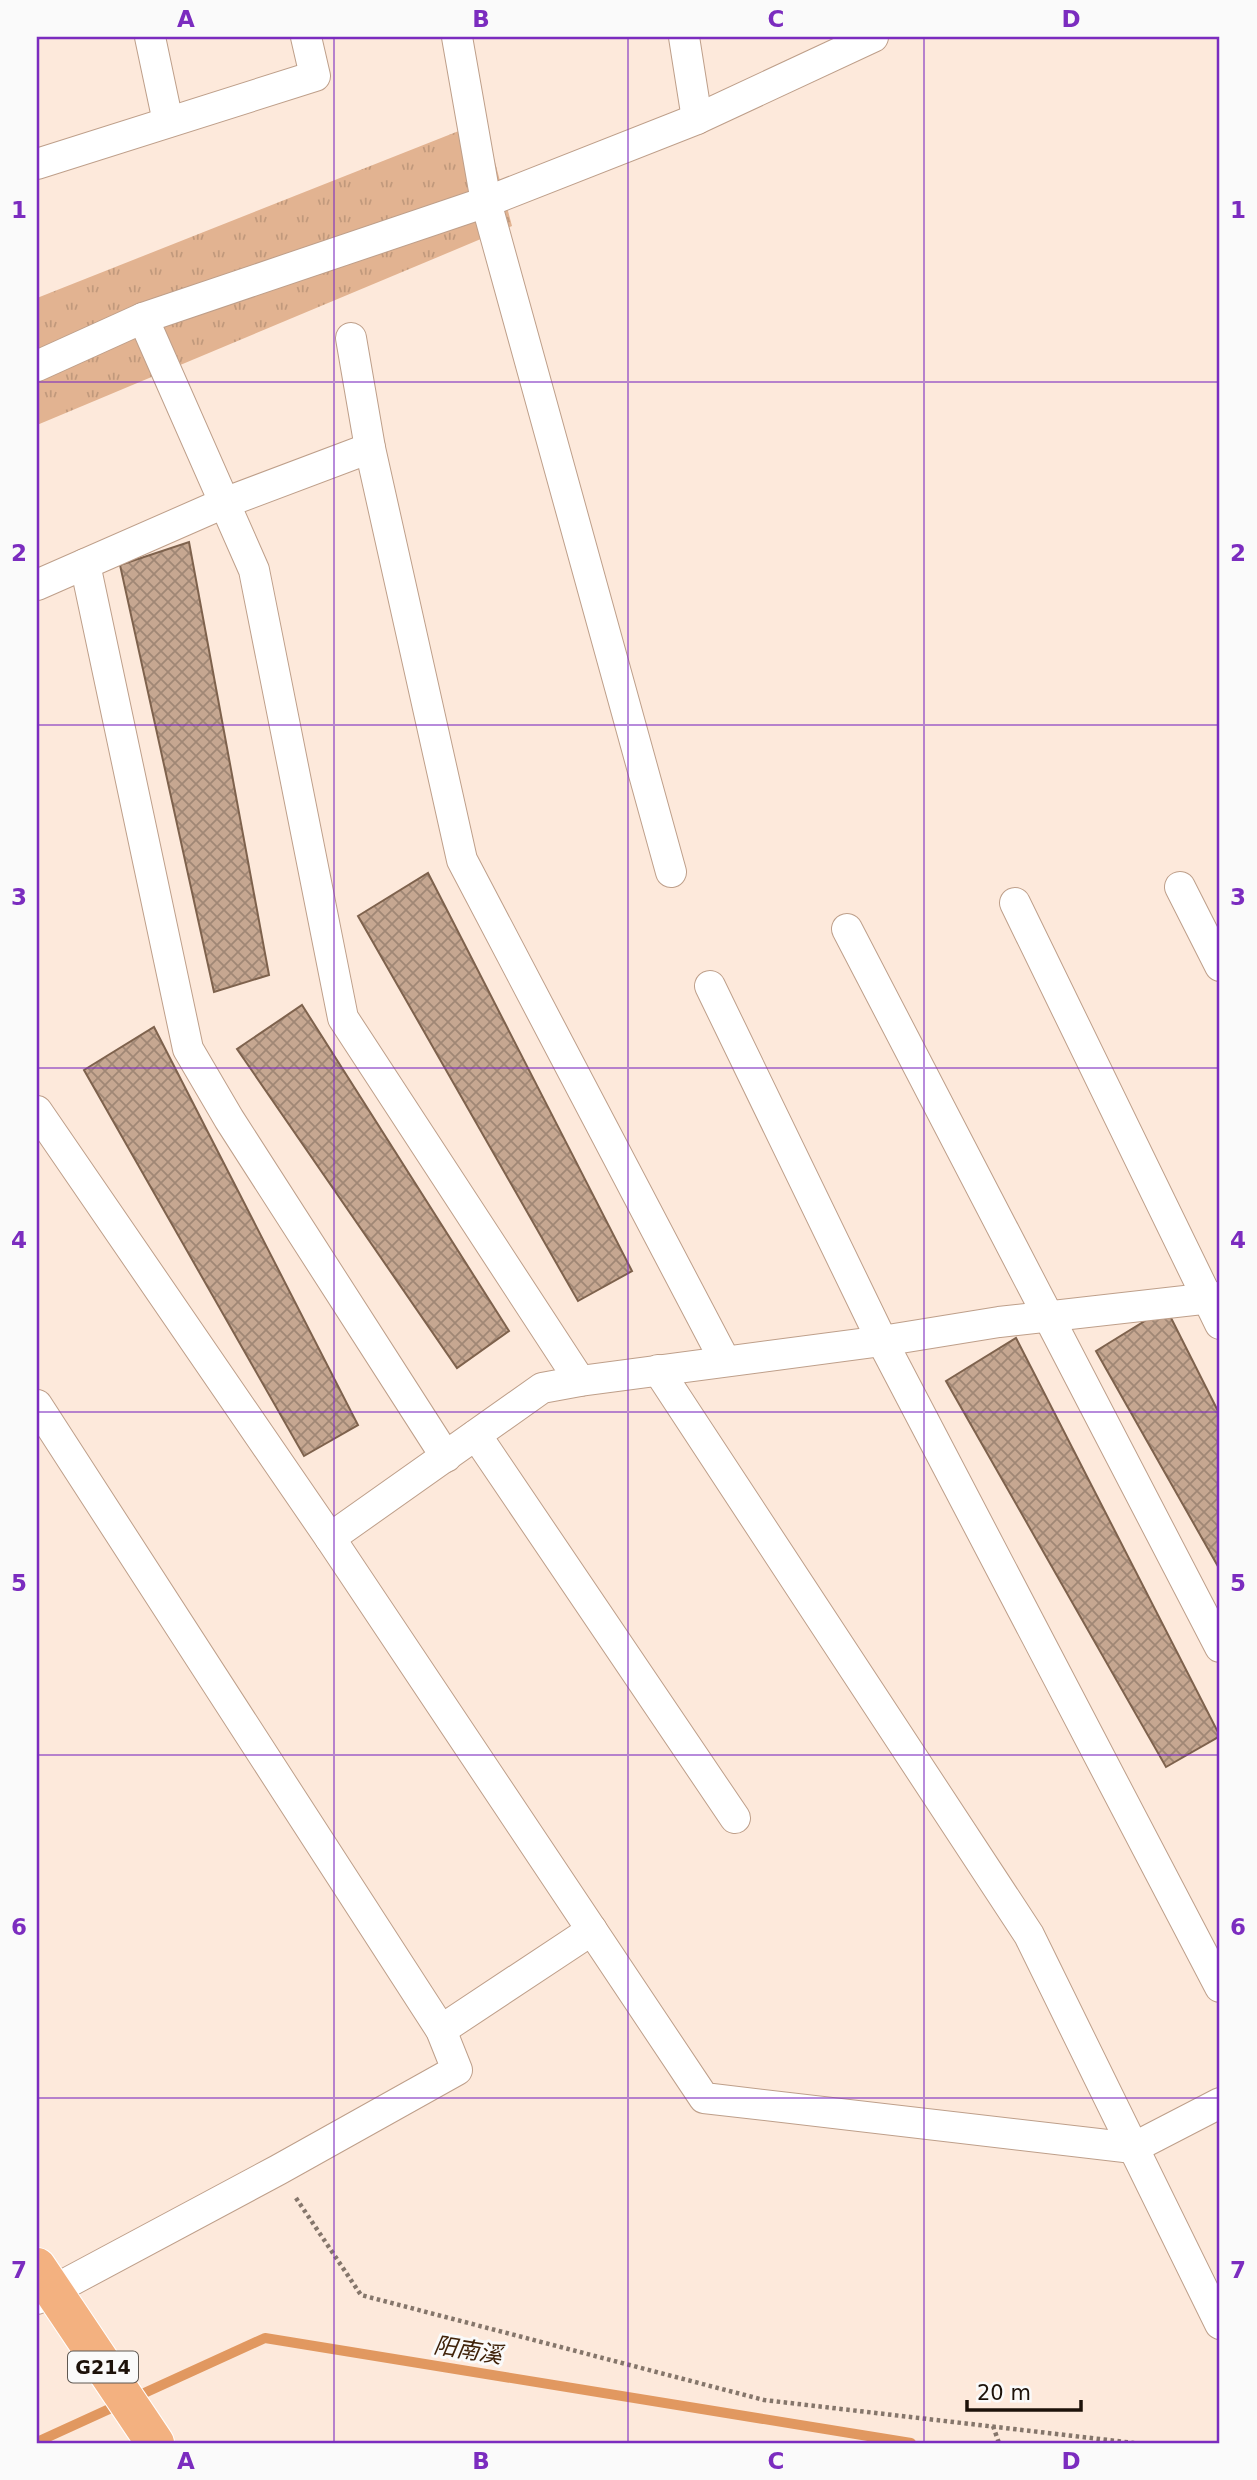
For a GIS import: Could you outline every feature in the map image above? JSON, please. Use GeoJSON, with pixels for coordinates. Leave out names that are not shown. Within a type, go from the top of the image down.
{"type":"FeatureCollection","features":[{"type":"Feature","properties":{"kind":"highway","name":"G214"},"geometry":{"type":"LineString","coordinates":[[42,2285],[155,2443]]}},
{"type":"Feature","properties":{"kind":"street"},"geometry":{"type":"LineString","coordinates":[[150,37],[168,122]]}},
{"type":"Feature","properties":{"kind":"street"},"geometry":{"type":"LineString","coordinates":[[37,164],[315,76],[306,37]]}},
{"type":"Feature","properties":{"kind":"street"},"geometry":{"type":"LineString","coordinates":[[457,37],[486,202],[671,872]]}},
{"type":"Feature","properties":{"kind":"street"},"geometry":{"type":"LineString","coordinates":[[684,37],[697,119]]}},
{"type":"Feature","properties":{"kind":"street"},"geometry":{"type":"LineString","coordinates":[[37,366],[143,318],[486,202],[697,119],[873,37]]}},
{"type":"Feature","properties":{"kind":"street"},"geometry":{"type":"LineString","coordinates":[[143,318],[254,570],[343,1018],[580,1381]]}},
{"type":"Feature","properties":{"kind":"street"},"geometry":{"type":"LineString","coordinates":[[351,338],[370,447],[462,860],[725,1361]]}},
{"type":"Feature","properties":{"kind":"street"},"geometry":{"type":"LineString","coordinates":[[37,585],[224,503],[370,447]]}},
{"type":"Feature","properties":{"kind":"street"},"geometry":{"type":"LineString","coordinates":[[85,564],[188,1049],[229,1119],[446,1457]]}},
{"type":"Feature","properties":{"kind":"street"},"geometry":{"type":"LineString","coordinates":[[1180,887],[1220,967]]}},
{"type":"Feature","properties":{"kind":"street"},"geometry":{"type":"LineString","coordinates":[[330,1538],[542,1388],[999,1322],[1216,1307],[1015,903]]}},
{"type":"Feature","properties":{"kind":"street"},"geometry":{"type":"LineString","coordinates":[[847,929],[1220,1647]]}},
{"type":"Feature","properties":{"kind":"street"},"geometry":{"type":"LineString","coordinates":[[710,986],[882,1341],[1220,1987]]}},
{"type":"Feature","properties":{"kind":"street"},"geometry":{"type":"LineString","coordinates":[[37,1111],[330,1538],[704,2098],[1133,2148],[1220,2103]]}},
{"type":"Feature","properties":{"kind":"street"},"geometry":{"type":"LineString","coordinates":[[657,1370],[1029,1935],[1220,2324]]}},
{"type":"Feature","properties":{"kind":"street"},"geometry":{"type":"LineString","coordinates":[[37,1405],[441,2030],[457,2070],[278,2170],[42,2285]]}},
{"type":"Feature","properties":{"kind":"street"},"geometry":{"type":"LineString","coordinates":[[476,1435],[735,1818]]}},
{"type":"Feature","properties":{"kind":"street"},"geometry":{"type":"LineString","coordinates":[[441,2030],[592,1930]]}},
{"type":"Feature","properties":{"kind":"path"},"geometry":{"type":"LineString","coordinates":[[278,2170],[361,2295],[764,2400],[1135,2443]]}},
{"type":"Feature","properties":{"kind":"path"},"geometry":{"type":"LineString","coordinates":[[993,2426],[999,2443]]}},
{"type":"Feature","properties":{"kind":"green space"},"geometry":{"type":"Polygon","coordinates":[[[484,121],[512,226],[37,425],[37,298],[484,121]]]}},
{"type":"Feature","properties":{"kind":"building"},"geometry":{"type":"Polygon","coordinates":[[[189,542],[269,975],[214,992],[120,565],[189,542]]]}},
{"type":"Feature","properties":{"kind":"building"},"geometry":{"type":"Polygon","coordinates":[[[428,873],[632,1271],[578,1301],[358,916],[428,873]]]}},
{"type":"Feature","properties":{"kind":"building"},"geometry":{"type":"Polygon","coordinates":[[[302,1005],[509,1331],[457,1368],[237,1049],[302,1005]]]}},
{"type":"Feature","properties":{"kind":"building"},"geometry":{"type":"Polygon","coordinates":[[[154,1027],[358,1425],[304,1456],[84,1070],[154,1027]]]}},
{"type":"Feature","properties":{"kind":"building"},"geometry":{"type":"Polygon","coordinates":[[[1166,1308],[1220,1415],[1220,1570],[1096,1351],[1166,1308]]]}},
{"type":"Feature","properties":{"kind":"building"},"geometry":{"type":"Polygon","coordinates":[[[1016,1338],[1220,1736],[1166,1767],[946,1381],[1016,1338]]]}},
{"type":"Feature","properties":{"kind":"waterway","name":"阳南溪"},"geometry":{"type":"LineString","coordinates":[[37,2442],[265,2338],[911,2443]]}}]}
